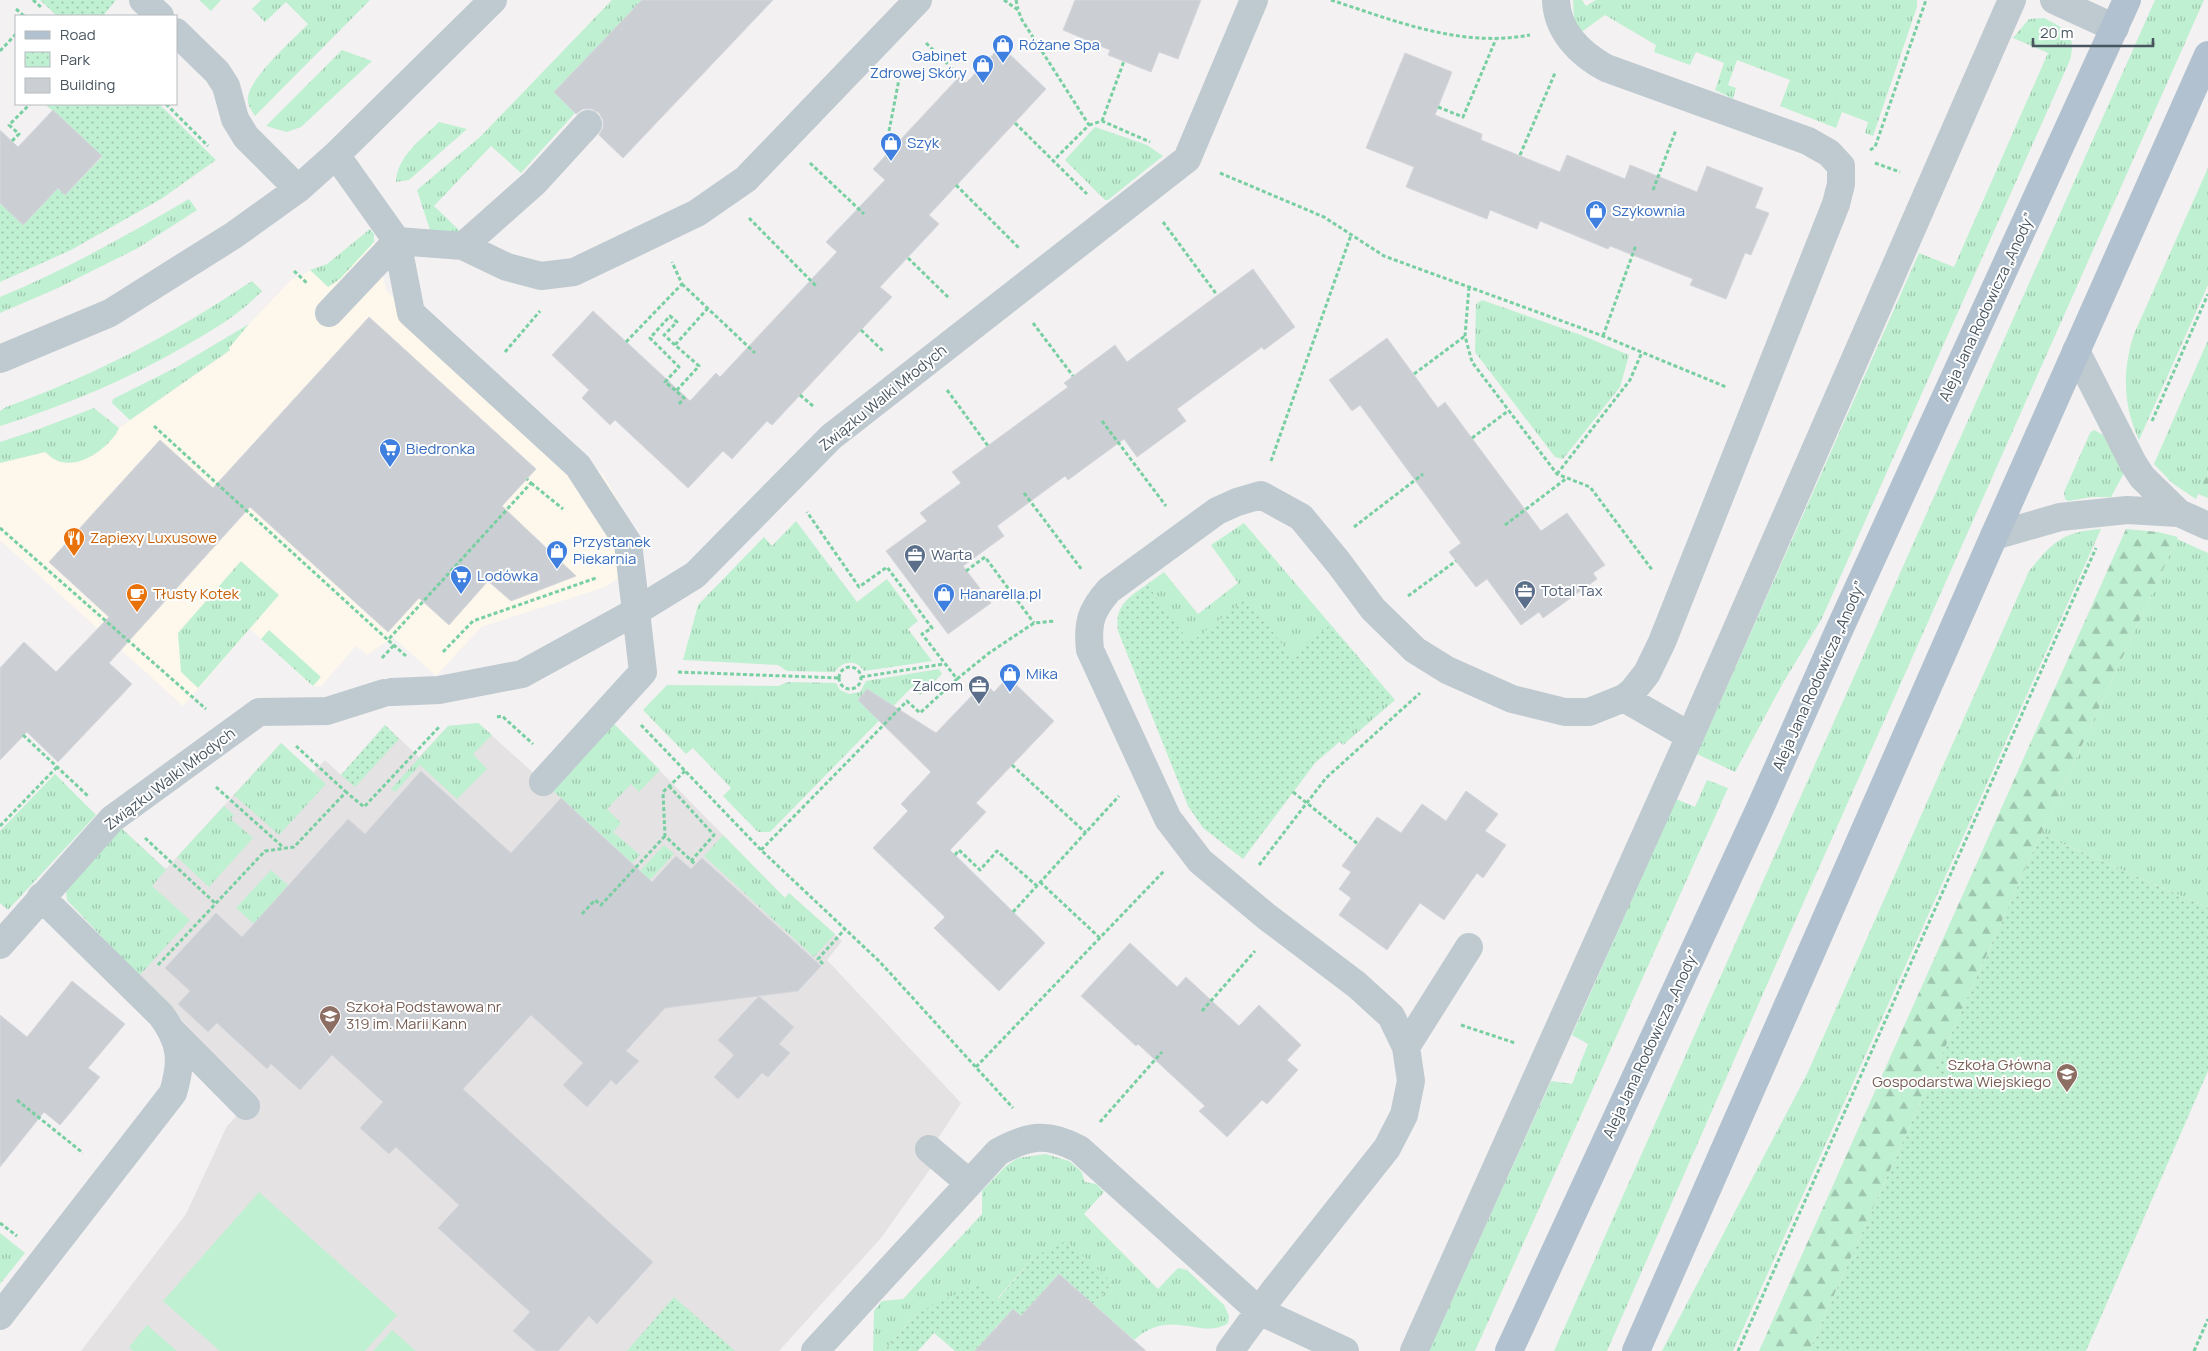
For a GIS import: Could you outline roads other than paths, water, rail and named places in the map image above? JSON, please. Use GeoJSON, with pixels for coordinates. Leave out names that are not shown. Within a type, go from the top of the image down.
{"type":"FeatureCollection","features":[{"type":"Feature","properties":{"kind":"main road","name":"Aleja Jana Rodowicza „Anody”"},"geometry":{"type":"LineString","coordinates":[[1508,1351],[1761,806],[1844,618],[2127,0]]}},
{"type":"Feature","properties":{"kind":"main road"},"geometry":{"type":"LineString","coordinates":[[1636,1351],[1994,536],[2208,55]]}},
{"type":"Feature","properties":{"kind":"street"},"geometry":{"type":"LineString","coordinates":[[143,0],[159,15]]}},
{"type":"Feature","properties":{"kind":"street"},"geometry":{"type":"LineString","coordinates":[[0,359],[110,313],[234,235],[298,189],[336,155],[493,0]]}},
{"type":"Feature","properties":{"kind":"street"},"geometry":{"type":"LineString","coordinates":[[397,241],[464,246],[507,267],[541,276],[574,272],[697,213],[746,179],[918,0]]}},
{"type":"Feature","properties":{"kind":"street","name":"Związku Walki Młodych"},"geometry":{"type":"LineString","coordinates":[[0,945],[112,819],[259,712],[328,711],[388,693],[438,690],[522,674],[635,612],[695,575],[831,437],[1187,159],[1254,0]]}},
{"type":"Feature","properties":{"kind":"street"},"geometry":{"type":"LineString","coordinates":[[1230,1351],[1259,1311],[1387,1148],[1404,1114],[1411,1081],[1406,1047],[1391,1016],[1357,985],[1200,861],[1168,819],[1090,650],[1088,633],[1091,617],[1109,590],[1217,511],[1237,502],[1261,495],[1301,517],[1373,609],[1415,650],[1447,670],[1512,700],[1565,712],[1589,712],[1624,698],[1647,673],[1662,642],[1836,204],[1841,184],[1850,162],[1808,141],[1606,68],[1589,59],[1574,44],[1567,32],[1557,10],[1556,0]]}},
{"type":"Feature","properties":{"kind":"street"},"geometry":{"type":"LineString","coordinates":[[1414,1351],[1690,736],[2012,0]]}},
{"type":"Feature","properties":{"kind":"street"},"geometry":{"type":"LineString","coordinates":[[2054,0],[2114,28]]}},
{"type":"Feature","properties":{"kind":"street"},"geometry":{"type":"LineString","coordinates":[[178,34],[216,72],[226,86],[235,119],[246,137],[298,189]]}},
{"type":"Feature","properties":{"kind":"street"},"geometry":{"type":"LineString","coordinates":[[464,246],[534,183],[588,124]]}},
{"type":"Feature","properties":{"kind":"street"},"geometry":{"type":"LineString","coordinates":[[336,155],[380,213],[397,241],[411,314],[578,466],[628,543],[643,672],[550,774]]}},
{"type":"Feature","properties":{"kind":"street"},"geometry":{"type":"LineString","coordinates":[[329,313],[397,241]]}},
{"type":"Feature","properties":{"kind":"street"},"geometry":{"type":"LineString","coordinates":[[2076,351],[2112,426],[2142,477],[2179,513],[2208,526]]}},
{"type":"Feature","properties":{"kind":"street"},"geometry":{"type":"LineString","coordinates":[[1994,536],[2060,517],[2127,510],[2179,513]]}},
{"type":"Feature","properties":{"kind":"street"},"geometry":{"type":"LineString","coordinates":[[1624,698],[1690,736]]}},
{"type":"Feature","properties":{"kind":"street"},"geometry":{"type":"LineString","coordinates":[[42,897],[161,1014],[173,1032],[246,1106]]}},
{"type":"Feature","properties":{"kind":"street"},"geometry":{"type":"LineString","coordinates":[[1406,1047],[1468,947]]}},
{"type":"Feature","properties":{"kind":"street"},"geometry":{"type":"LineString","coordinates":[[0,1316],[173,1093],[179,1073],[179,1052],[173,1032]]}},
{"type":"Feature","properties":{"kind":"street"},"geometry":{"type":"LineString","coordinates":[[815,1351],[968,1182],[998,1152],[1016,1142],[1034,1137],[1053,1138],[1078,1149],[1259,1311],[1345,1351]]}},
{"type":"Feature","properties":{"kind":"street"},"geometry":{"type":"LineString","coordinates":[[929,1149],[968,1182]]}},
{"type":"Feature","properties":{"kind":"place","name":"Różane Spa"},"geometry":{"type":"Point","coordinates":[1003,64]}},
{"type":"Feature","properties":{"kind":"place","name":"Gabinet Zdrowej Skóry"},"geometry":{"type":"Point","coordinates":[983,84]}},
{"type":"Feature","properties":{"kind":"place","name":"Szyk"},"geometry":{"type":"Point","coordinates":[891,162]}},
{"type":"Feature","properties":{"kind":"place","name":"Szykownia"},"geometry":{"type":"Point","coordinates":[1596,230]}},
{"type":"Feature","properties":{"kind":"place","name":"Biedronka"},"geometry":{"type":"Point","coordinates":[390,468]}},
{"type":"Feature","properties":{"kind":"place","name":"Zapiexy Luxusowe"},"geometry":{"type":"Point","coordinates":[74,557]}},
{"type":"Feature","properties":{"kind":"place","name":"Przystanek Piekarnia"},"geometry":{"type":"Point","coordinates":[557,570]}},
{"type":"Feature","properties":{"kind":"place","name":"Warta"},"geometry":{"type":"Point","coordinates":[915,574]}},
{"type":"Feature","properties":{"kind":"place","name":"Lodówka"},"geometry":{"type":"Point","coordinates":[461,595]}},
{"type":"Feature","properties":{"kind":"place","name":"Total Tax"},"geometry":{"type":"Point","coordinates":[1525,610]}},
{"type":"Feature","properties":{"kind":"place","name":"Tłusty Kotek"},"geometry":{"type":"Point","coordinates":[137,613]}},
{"type":"Feature","properties":{"kind":"place","name":"Hanarella.pl"},"geometry":{"type":"Point","coordinates":[944,613]}},
{"type":"Feature","properties":{"kind":"place","name":"Mika"},"geometry":{"type":"Point","coordinates":[1010,693]}},
{"type":"Feature","properties":{"kind":"place","name":"Zalcom"},"geometry":{"type":"Point","coordinates":[979,705]}},
{"type":"Feature","properties":{"kind":"place","name":"Szkoła Podstawowa nr 319 im. Marii Kann"},"geometry":{"type":"Point","coordinates":[330,1035]}},
{"type":"Feature","properties":{"kind":"place","name":"Szkoła Główna Gospodarstwa Wiejskiego"},"geometry":{"type":"Point","coordinates":[2067,1093]}}]}
